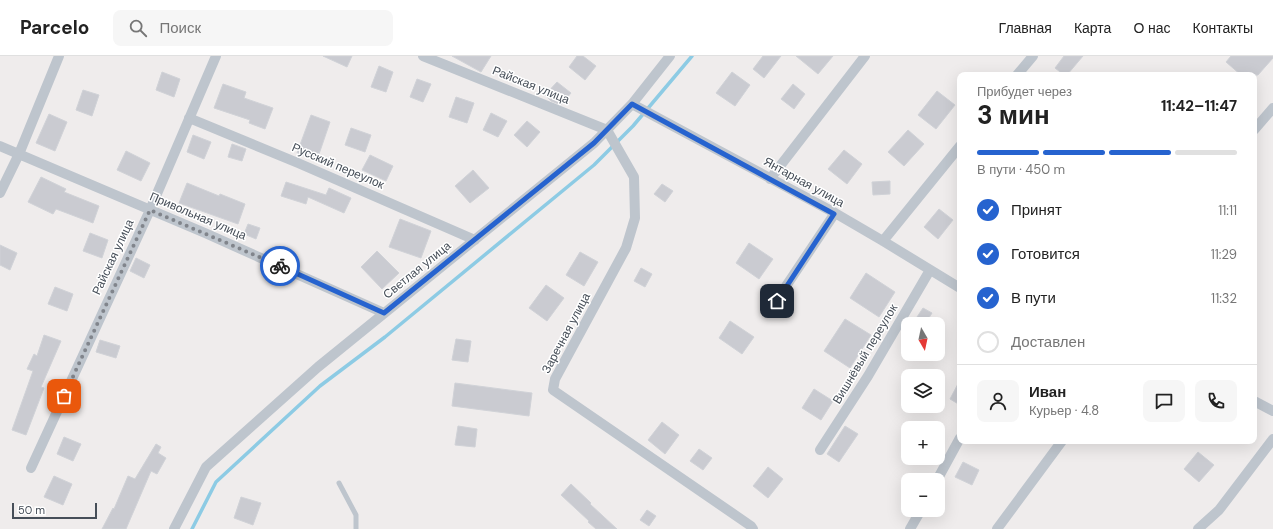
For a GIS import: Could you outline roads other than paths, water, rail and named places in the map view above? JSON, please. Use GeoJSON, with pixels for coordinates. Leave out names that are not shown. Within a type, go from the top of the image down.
{"type":"FeatureCollection","features":[{"type":"Feature","properties":{"kind":"street"},"geometry":{"type":"LineString","coordinates":[[0,193],[19,154],[59,56]]}},
{"type":"Feature","properties":{"kind":"street","name":"Райская улица"},"geometry":{"type":"LineString","coordinates":[[30,468],[150,210],[216,56]]}},
{"type":"Feature","properties":{"kind":"street","name":"Райская улица"},"geometry":{"type":"LineString","coordinates":[[423,56],[607,130]]}},
{"type":"Feature","properties":{"kind":"street","name":"Светлая улица"},"geometry":{"type":"LineString","coordinates":[[174,529],[206,467],[318,367],[594,143],[632,104],[670,56]]}},
{"type":"Feature","properties":{"kind":"street"},"geometry":{"type":"LineString","coordinates":[[770,179],[865,56]]}},
{"type":"Feature","properties":{"kind":"street"},"geometry":{"type":"LineString","coordinates":[[1019,72],[1032,56]]}},
{"type":"Feature","properties":{"kind":"street","name":"Янтарная улица"},"geometry":{"type":"LineString","coordinates":[[632,104],[884,241],[957,286]]}},
{"type":"Feature","properties":{"kind":"street"},"geometry":{"type":"LineString","coordinates":[[1257,127],[1273,108]]}},
{"type":"Feature","properties":{"kind":"street","name":"Русский переулок"},"geometry":{"type":"LineString","coordinates":[[189,118],[298,163],[474,240]]}},
{"type":"Feature","properties":{"kind":"street","name":"Заречная улица"},"geometry":{"type":"LineString","coordinates":[[607,130],[634,177],[635,218],[626,248],[555,378],[552,390],[751,526],[753,529]]}},
{"type":"Feature","properties":{"kind":"street","name":"Привольная улица"},"geometry":{"type":"LineString","coordinates":[[0,146],[384,313]]}},
{"type":"Feature","properties":{"kind":"street"},"geometry":{"type":"LineString","coordinates":[[884,241],[957,150]]}},
{"type":"Feature","properties":{"kind":"street"},"geometry":{"type":"LineString","coordinates":[[768,313],[834,214]]}},
{"type":"Feature","properties":{"kind":"street","name":"Вишнёвый переулок"},"geometry":{"type":"LineString","coordinates":[[820,450],[868,376],[930,270]]}},
{"type":"Feature","properties":{"kind":"street"},"geometry":{"type":"LineString","coordinates":[[1257,403],[1273,411]]}},
{"type":"Feature","properties":{"kind":"street"},"geometry":{"type":"LineString","coordinates":[[1198,529],[1219,510],[1273,439]]}},
{"type":"Feature","properties":{"kind":"street"},"geometry":{"type":"LineString","coordinates":[[941,473],[957,443]]}},
{"type":"Feature","properties":{"kind":"street"},"geometry":{"type":"LineString","coordinates":[[997,529],[1060,444]]}},
{"type":"Feature","properties":{"kind":"street"},"geometry":{"type":"LineString","coordinates":[[910,529],[916,517]]}},
{"type":"Feature","properties":{"kind":"lane"},"geometry":{"type":"LineString","coordinates":[[339,483],[356,515],[356,529]]}},
{"type":"Feature","properties":{"kind":"waterway"},"geometry":{"type":"LineString","coordinates":[[192,529],[216,482],[320,386],[385,337],[594,165],[633,126],[692,56]]}}]}
